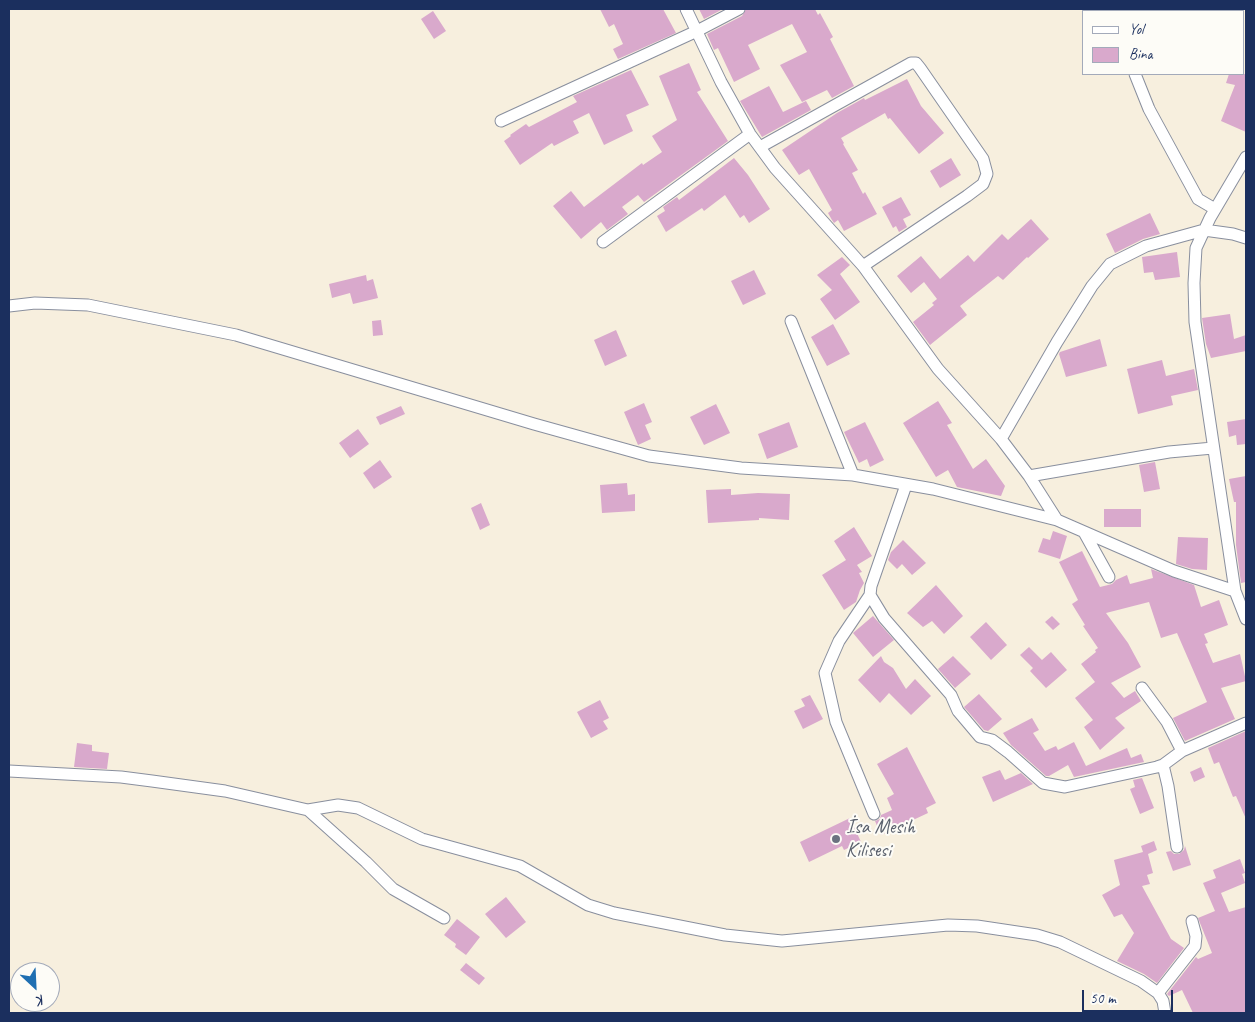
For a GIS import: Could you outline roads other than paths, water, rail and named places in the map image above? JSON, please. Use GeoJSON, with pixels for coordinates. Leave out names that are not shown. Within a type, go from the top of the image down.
{"type":"FeatureCollection","features":[{"type":"Feature","properties":{"kind":"street"},"geometry":{"type":"LineString","coordinates":[[686,9],[721,82],[750,134],[774,168],[863,266],[938,369],[1001,439],[1029,476],[1057,520]]}},
{"type":"Feature","properties":{"kind":"street"},"geometry":{"type":"LineString","coordinates":[[501,121],[696,31],[739,9]]}},
{"type":"Feature","properties":{"kind":"street"},"geometry":{"type":"LineString","coordinates":[[760,147],[911,63],[916,63],[982,159],[987,174],[983,184],[967,196],[863,266]]}},
{"type":"Feature","properties":{"kind":"street"},"geometry":{"type":"LineString","coordinates":[[1135,75],[1149,109],[1198,199],[1212,213]]}},
{"type":"Feature","properties":{"kind":"street"},"geometry":{"type":"LineString","coordinates":[[603,242],[750,134]]}},
{"type":"Feature","properties":{"kind":"street"},"geometry":{"type":"LineString","coordinates":[[1246,158],[1212,213],[1196,248],[1195,322],[1235,591],[1246,619]]}},
{"type":"Feature","properties":{"kind":"street"},"geometry":{"type":"LineString","coordinates":[[1001,439],[1057,342],[1092,286],[1110,264],[1146,246],[1204,230],[1246,238]]}},
{"type":"Feature","properties":{"kind":"street"},"geometry":{"type":"LineString","coordinates":[[9,306],[35,302],[88,305],[236,335],[534,424],[649,456],[742,468],[853,475],[933,489],[1057,520],[1174,571],[1235,591]]}},
{"type":"Feature","properties":{"kind":"street"},"geometry":{"type":"LineString","coordinates":[[791,321],[853,475]]}},
{"type":"Feature","properties":{"kind":"street"},"geometry":{"type":"LineString","coordinates":[[1029,476],[1169,452],[1213,448]]}},
{"type":"Feature","properties":{"kind":"street"},"geometry":{"type":"LineString","coordinates":[[874,814],[836,722],[825,673],[839,641],[870,595],[871,586],[906,485]]}},
{"type":"Feature","properties":{"kind":"street"},"geometry":{"type":"LineString","coordinates":[[1084,532],[1109,577]]}},
{"type":"Feature","properties":{"kind":"street"},"geometry":{"type":"LineString","coordinates":[[870,595],[884,618],[951,695],[958,711],[980,737],[992,740],[1043,784],[1065,787],[1163,765],[1182,751],[1246,723]]}},
{"type":"Feature","properties":{"kind":"street"},"geometry":{"type":"LineString","coordinates":[[1142,688],[1167,722],[1182,751]]}},
{"type":"Feature","properties":{"kind":"street"},"geometry":{"type":"LineString","coordinates":[[1163,765],[1177,847]]}},
{"type":"Feature","properties":{"kind":"street"},"geometry":{"type":"LineString","coordinates":[[9,771],[121,777],[152,781],[224,791],[308,810],[338,805],[358,808],[422,839],[520,866],[588,905],[614,913],[725,935],[782,941],[918,926],[948,925],[977,926],[1037,935],[1060,942],[1141,981],[1158,993],[1163,1001],[1165,1013]]}},
{"type":"Feature","properties":{"kind":"street"},"geometry":{"type":"LineString","coordinates":[[308,810],[393,889],[444,918]]}},
{"type":"Feature","properties":{"kind":"street"},"geometry":{"type":"LineString","coordinates":[[1158,993],[1195,946],[1196,936],[1192,922]]}},
{"type":"Feature","properties":{"kind":"place","name":"İsa Mesih Kilisesi"},"geometry":{"type":"Point","coordinates":[836,839]}}]}
